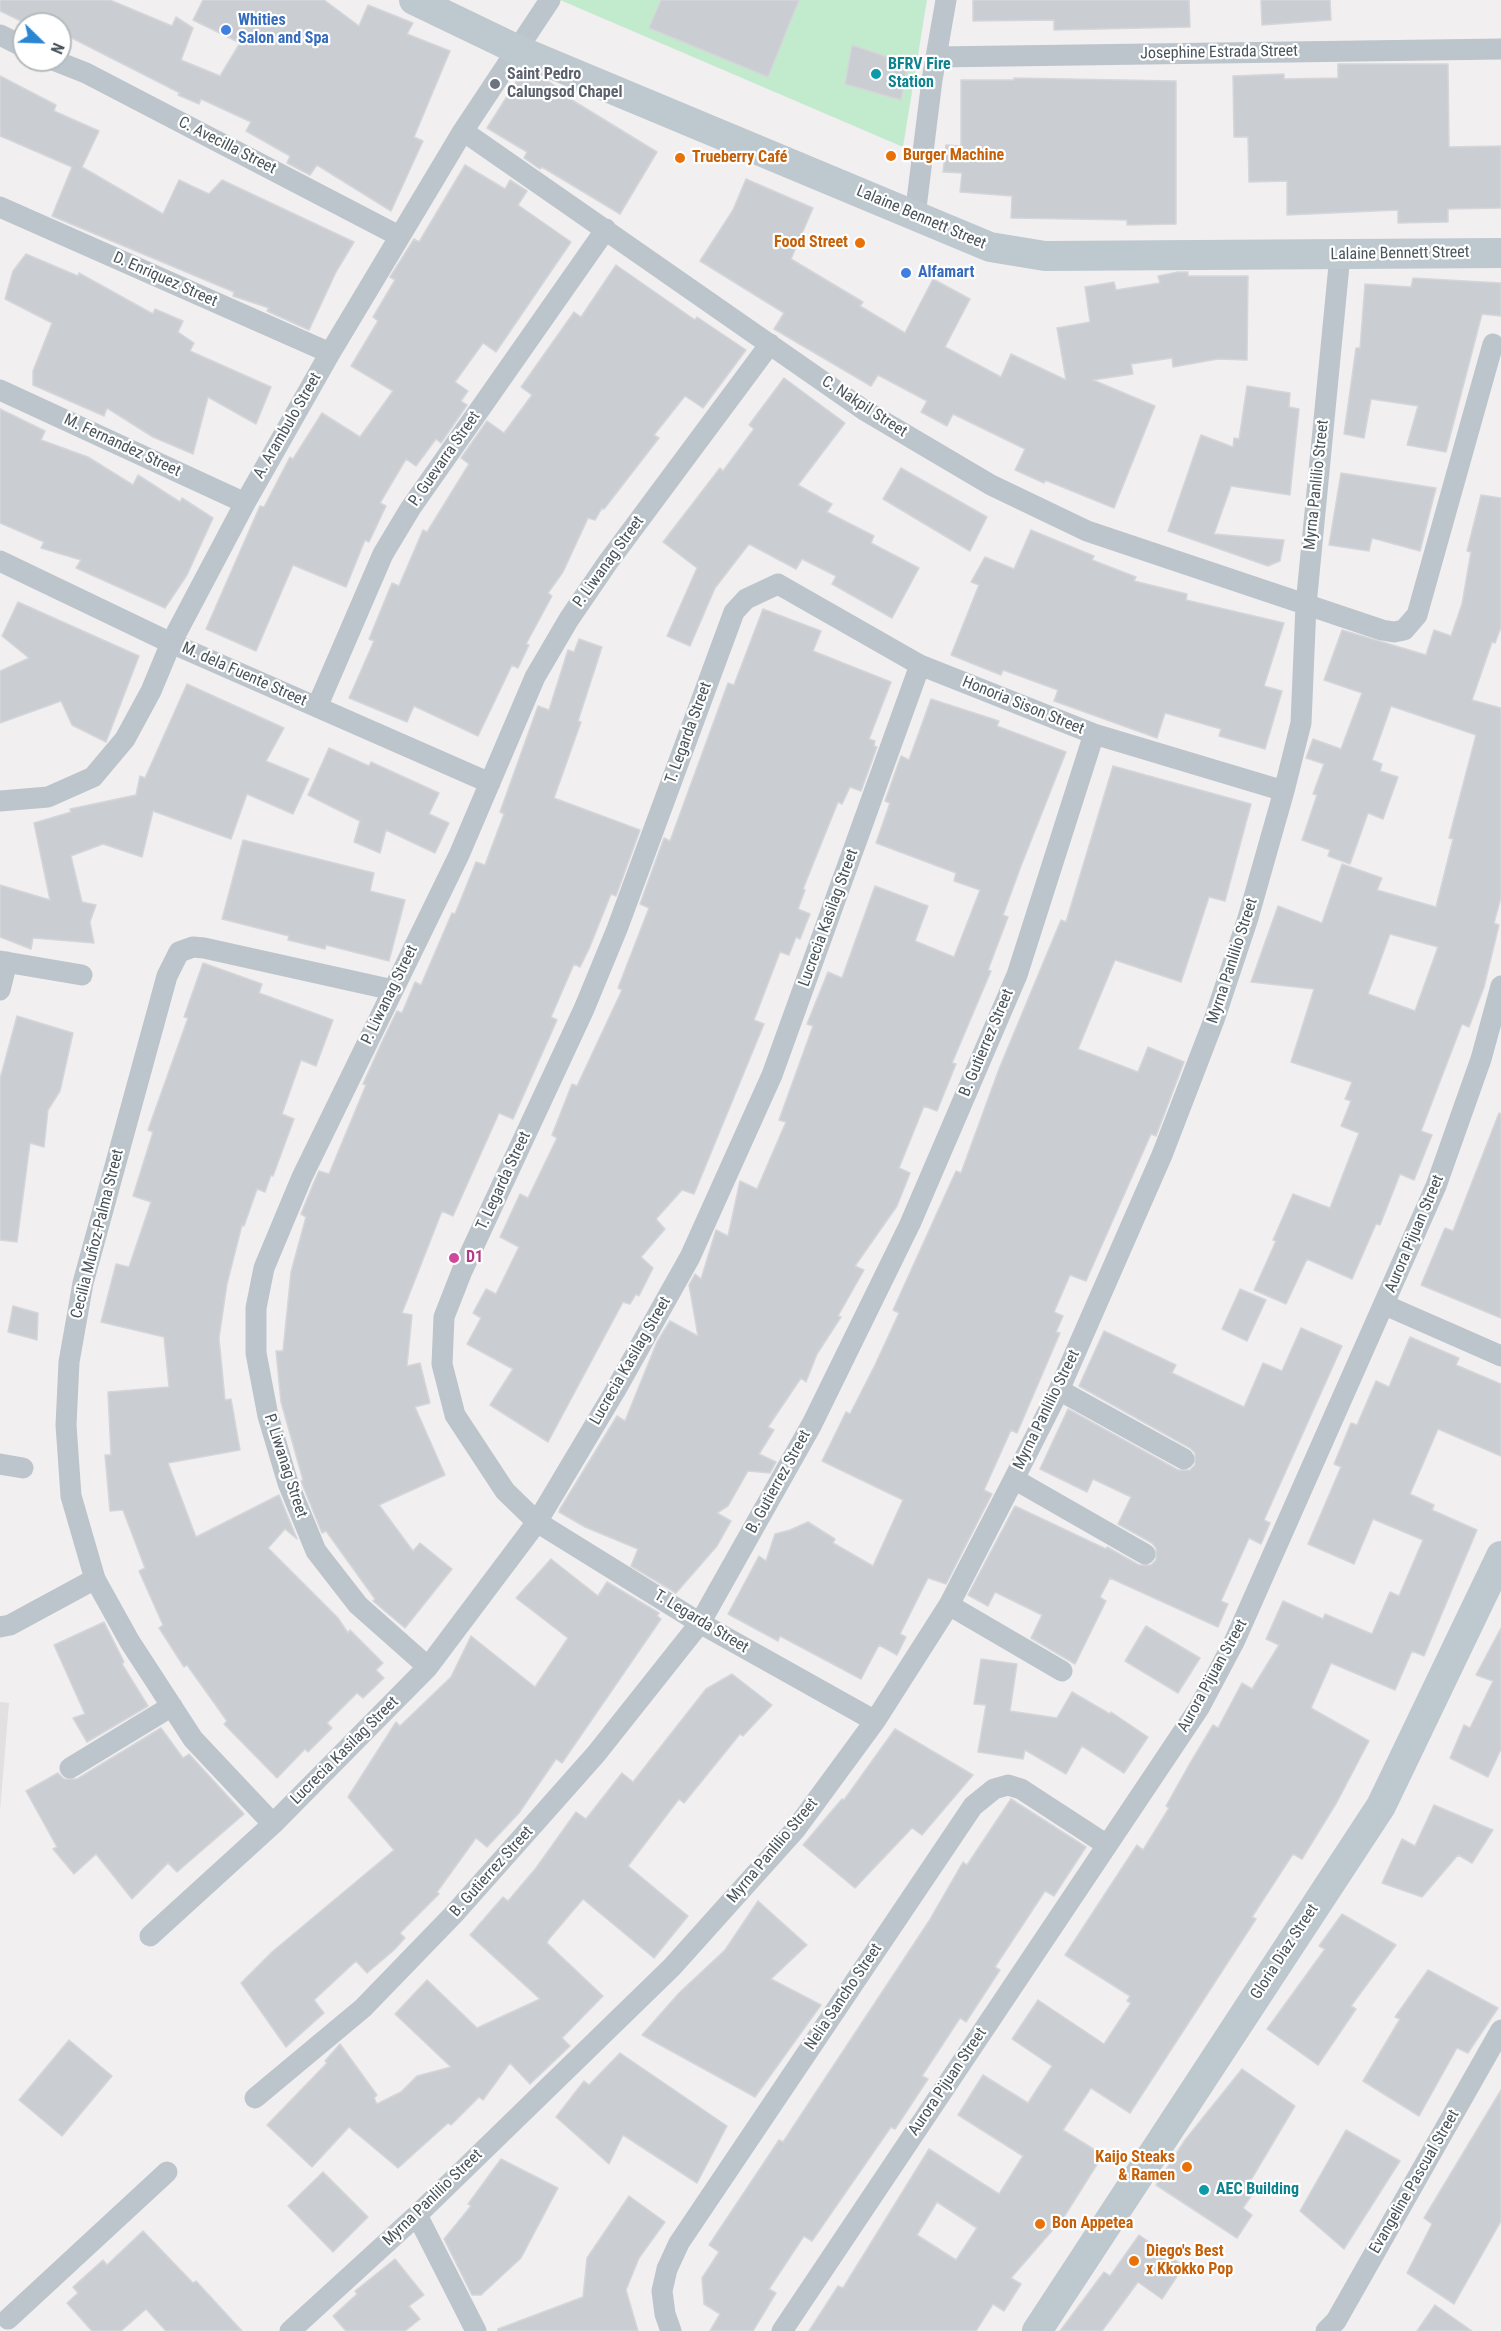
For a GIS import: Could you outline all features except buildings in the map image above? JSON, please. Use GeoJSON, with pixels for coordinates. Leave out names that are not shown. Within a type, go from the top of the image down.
{"type":"FeatureCollection","features":[{"type":"Feature","properties":{"kind":"street","name":"Lalaine Bennett Street"},"geometry":{"type":"LineString","coordinates":[[414,0],[518,50],[990,247],[1045,256],[1501,253]]}},
{"type":"Feature","properties":{"kind":"street","name":"A. Arambulo Street"},"geometry":{"type":"LineString","coordinates":[[0,801],[48,798],[93,777],[125,739],[151,691],[171,643],[245,503],[330,354],[462,131],[550,0]]}},
{"type":"Feature","properties":{"kind":"street"},"geometry":{"type":"LineString","coordinates":[[915,216],[945,0]]}},
{"type":"Feature","properties":{"kind":"street","name":"Josephine Estrada Street"},"geometry":{"type":"LineString","coordinates":[[936,57],[1501,49]]}},
{"type":"Feature","properties":{"kind":"street","name":"C. Avecilla Street"},"geometry":{"type":"LineString","coordinates":[[72,67],[399,236]]}},
{"type":"Feature","properties":{"kind":"street","name":"C. Nakpil Street"},"geometry":{"type":"LineString","coordinates":[[462,131],[864,410],[991,485],[1087,531],[1306,605],[1394,632],[1404,630],[1412,624],[1417,615],[1493,344]]}},
{"type":"Feature","properties":{"kind":"street","name":"D. Enriquez Street"},"geometry":{"type":"LineString","coordinates":[[0,207],[330,354]]}},
{"type":"Feature","properties":{"kind":"street","name":"P. Guevarra Street"},"geometry":{"type":"LineString","coordinates":[[317,707],[383,554],[410,508],[606,229]]}},
{"type":"Feature","properties":{"kind":"street","name":"Myrna Panlilio Street"},"geometry":{"type":"LineString","coordinates":[[290,2331],[417,2215],[672,1967],[795,1830],[875,1721],[949,1605],[1014,1479],[1059,1390],[1162,1155],[1210,1030],[1248,918],[1284,791],[1301,723],[1306,605],[1340,255]]}},
{"type":"Feature","properties":{"kind":"street","name":"P. Liwanag Street"},"geometry":{"type":"LineString","coordinates":[[428,1666],[358,1605],[316,1551],[288,1482],[271,1427],[256,1353],[256,1308],[264,1268],[302,1177],[459,855],[535,677],[568,619],[608,562],[770,344]]}},
{"type":"Feature","properties":{"kind":"street","name":"M. Fernandez Street"},"geometry":{"type":"LineString","coordinates":[[0,390],[245,503]]}},
{"type":"Feature","properties":{"kind":"street","name":"M. dela Fuente Street"},"geometry":{"type":"LineString","coordinates":[[0,561],[171,643],[490,783]]}},
{"type":"Feature","properties":{"kind":"street","name":"Honoria Sison Street"},"geometry":{"type":"LineString","coordinates":[[778,584],[920,665],[1094,734],[1284,791]]}},
{"type":"Feature","properties":{"kind":"street","name":"T. Legarda Street"},"geometry":{"type":"LineString","coordinates":[[778,584],[746,599],[734,612],[617,929],[584,1010],[462,1271],[444,1317],[442,1364],[455,1415],[505,1491],[537,1522],[700,1623],[875,1721]]}},
{"type":"Feature","properties":{"kind":"street","name":"Lucrecia Kasilag Street"},"geometry":{"type":"LineString","coordinates":[[150,1936],[273,1824],[428,1666],[537,1522],[615,1391],[690,1257],[772,1075],[920,665]]}},
{"type":"Feature","properties":{"kind":"street","name":"B. Gutierrez Street"},"geometry":{"type":"LineString","coordinates":[[255,2098],[363,2008],[454,1914],[596,1754],[700,1623],[812,1424],[910,1224],[1017,975],[1094,734]]}},
{"type":"Feature","properties":{"kind":"street","name":"Cecilia Muñoz-Palma Street"},"geometry":{"type":"LineString","coordinates":[[273,1824],[193,1739],[130,1642],[95,1579],[71,1496],[66,1425],[69,1362],[83,1283],[171,964],[180,952],[193,947],[204,948],[393,990]]}},
{"type":"Feature","properties":{"kind":"street"},"geometry":{"type":"LineString","coordinates":[[0,990],[3,962],[82,975]]}},
{"type":"Feature","properties":{"kind":"street","name":"Aurora Pijuan Street"},"geometry":{"type":"LineString","coordinates":[[782,2331],[1199,1708],[1235,1641],[1436,1186],[1481,1059],[1501,986]]}},
{"type":"Feature","properties":{"kind":"street"},"geometry":{"type":"LineString","coordinates":[[1385,1305],[1501,1356]]}},
{"type":"Feature","properties":{"kind":"street"},"geometry":{"type":"LineString","coordinates":[[1059,1390],[1184,1459]]}},
{"type":"Feature","properties":{"kind":"street"},"geometry":{"type":"LineString","coordinates":[[0,1464],[23,1468]]}},
{"type":"Feature","properties":{"kind":"street"},"geometry":{"type":"LineString","coordinates":[[1014,1479],[1145,1554]]}},
{"type":"Feature","properties":{"kind":"street","name":"Gloria Diaz Street"},"geometry":{"type":"LineString","coordinates":[[1037,2331],[1381,1806],[1501,1556]]}},
{"type":"Feature","properties":{"kind":"street"},"geometry":{"type":"LineString","coordinates":[[0,1626],[10,1625],[95,1579]]}},
{"type":"Feature","properties":{"kind":"street"},"geometry":{"type":"LineString","coordinates":[[949,1605],[1062,1671]]}},
{"type":"Feature","properties":{"kind":"street"},"geometry":{"type":"LineString","coordinates":[[70,1768],[172,1706]]}},
{"type":"Feature","properties":{"kind":"street","name":"Nelia Sancho Street"},"geometry":{"type":"LineString","coordinates":[[671,2331],[665,2314],[662,2292],[667,2269],[679,2243],[973,1806],[994,1789],[1008,1785],[1015,1787],[1107,1845]]}},
{"type":"Feature","properties":{"kind":"street","name":"Evangeline Pascual Street"},"geometry":{"type":"LineString","coordinates":[[1337,2328],[1501,2030]]}},
{"type":"Feature","properties":{"kind":"street"},"geometry":{"type":"LineString","coordinates":[[9,2320],[167,2172]]}},
{"type":"Feature","properties":{"kind":"street"},"geometry":{"type":"LineString","coordinates":[[417,2215],[476,2331]]}},
{"type":"Feature","properties":{"kind":"shaded area"},"geometry":{"type":"Polygon","coordinates":[[[0,1702],[9,1703],[0,1811],[0,1702]]]}},
{"type":"Feature","properties":{"kind":"green space"},"geometry":{"type":"Polygon","coordinates":[[[560,0],[927,0],[903,147],[560,0]]]}},
{"type":"Feature","properties":{"kind":"place","name":"Whities Salon and Spa"},"geometry":{"type":"Point","coordinates":[226,30]}},
{"type":"Feature","properties":{"kind":"place","name":"BFRV Fire Station"},"geometry":{"type":"Point","coordinates":[876,74]}},
{"type":"Feature","properties":{"kind":"place","name":"Saint Pedro Calungsod Chapel"},"geometry":{"type":"Point","coordinates":[495,84]}},
{"type":"Feature","properties":{"kind":"place","name":"Burger Machine"},"geometry":{"type":"Point","coordinates":[891,156]}},
{"type":"Feature","properties":{"kind":"place","name":"Trueberry Café"},"geometry":{"type":"Point","coordinates":[680,158]}},
{"type":"Feature","properties":{"kind":"place","name":"Food Street"},"geometry":{"type":"Point","coordinates":[860,243]}},
{"type":"Feature","properties":{"kind":"place","name":"Alfamart"},"geometry":{"type":"Point","coordinates":[906,273]}},
{"type":"Feature","properties":{"kind":"place","name":"D1"},"geometry":{"type":"Point","coordinates":[454,1258]}},
{"type":"Feature","properties":{"kind":"place","name":"Kaijo Steaks & Ramen"},"geometry":{"type":"Point","coordinates":[1187,2167]}},
{"type":"Feature","properties":{"kind":"place","name":"AEC Building"},"geometry":{"type":"Point","coordinates":[1204,2190]}},
{"type":"Feature","properties":{"kind":"place","name":"Bon Appetea"},"geometry":{"type":"Point","coordinates":[1040,2224]}},
{"type":"Feature","properties":{"kind":"place","name":"Diego's Best x Kkokko Pop"},"geometry":{"type":"Point","coordinates":[1134,2261]}}]}
